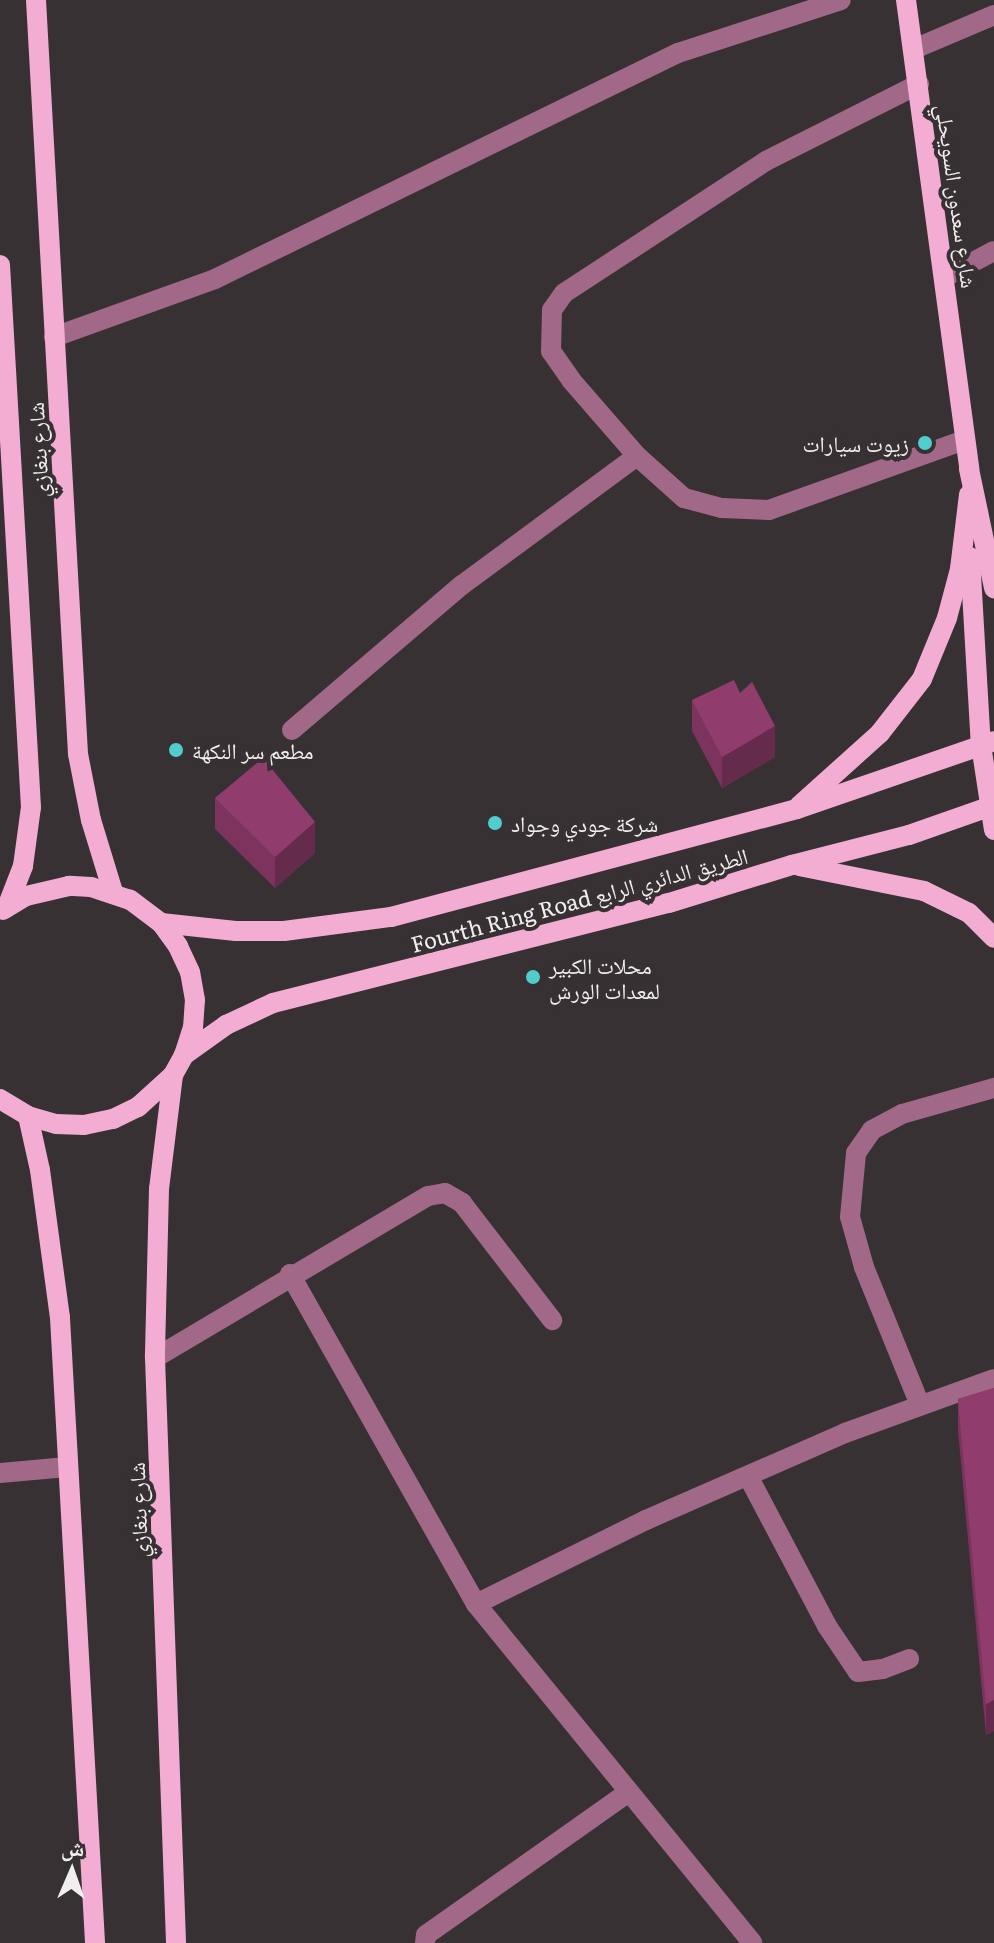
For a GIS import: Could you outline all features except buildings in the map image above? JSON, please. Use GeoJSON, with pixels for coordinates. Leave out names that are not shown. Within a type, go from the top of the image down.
{"type":"FeatureCollection","features":[{"type":"Feature","properties":{"kind":"main road","name":"شارع بنغازي"},"geometry":{"type":"LineString","coordinates":[[36,0],[78,754],[91,820],[113,892]]}},
{"type":"Feature","properties":{"kind":"main road","name":"شارع سعدون السويحلي"},"geometry":{"type":"LineString","coordinates":[[906,0],[969,469],[988,541],[994,588]]}},
{"type":"Feature","properties":{"kind":"main road","name":"شارع بنغازي"},"geometry":{"type":"LineString","coordinates":[[0,265],[31,807],[23,866],[3,910]]}},
{"type":"Feature","properties":{"kind":"main road"},"geometry":{"type":"LineString","coordinates":[[969,469],[994,830]]}},
{"type":"Feature","properties":{"kind":"main road"},"geometry":{"type":"LineString","coordinates":[[797,809],[880,733],[922,679],[947,618],[960,569],[969,495]]}},
{"type":"Feature","properties":{"kind":"main road","name":"Fourth Ring Road الطريق الدائري الرابع"},"geometry":{"type":"LineString","coordinates":[[161,923],[236,931],[284,931],[391,917],[797,809],[988,743]]}},
{"type":"Feature","properties":{"kind":"main road","name":"Fourth Ring Road الطريق الدائري الرابع"},"geometry":{"type":"LineString","coordinates":[[184,1055],[226,1025],[273,1003],[669,903],[792,865],[909,835],[991,806]]}},
{"type":"Feature","properties":{"kind":"main road"},"geometry":{"type":"LineString","coordinates":[[792,865],[924,891],[969,913],[994,938]]}},
{"type":"Feature","properties":{"kind":"main road"},"geometry":{"type":"LineString","coordinates":[[0,1099],[28,1116],[56,1124],[84,1125],[113,1119],[138,1107],[173,1075],[184,1055],[193,1028],[195,1000],[190,972],[178,946],[161,923],[130,900],[113,892],[69,886],[26,896],[3,910]]}},
{"type":"Feature","properties":{"kind":"main road","name":"شارع بنغازي"},"geometry":{"type":"LineString","coordinates":[[173,1075],[159,1189],[155,1358],[176,1943]]}},
{"type":"Feature","properties":{"kind":"main road"},"geometry":{"type":"LineString","coordinates":[[28,1116],[40,1170],[60,1318],[95,1943]]}},
{"type":"Feature","properties":{"kind":"street"},"geometry":{"type":"LineString","coordinates":[[54,337],[215,279],[678,53],[841,0]]}},
{"type":"Feature","properties":{"kind":"street"},"geometry":{"type":"LineString","coordinates":[[914,49],[994,15]]}},
{"type":"Feature","properties":{"kind":"street"},"geometry":{"type":"LineString","coordinates":[[919,84],[766,161],[564,293],[552,310],[551,351],[571,380],[637,456],[684,498],[722,508],[769,510],[965,440]]}},
{"type":"Feature","properties":{"kind":"street"},"geometry":{"type":"LineString","coordinates":[[945,277],[994,251]]}},
{"type":"Feature","properties":{"kind":"street"},"geometry":{"type":"LineString","coordinates":[[292,730],[462,585],[637,456]]}},
{"type":"Feature","properties":{"kind":"street"},"geometry":{"type":"LineString","coordinates":[[920,1405],[864,1267],[850,1217],[856,1153],[872,1130],[902,1114],[994,1088]]}},
{"type":"Feature","properties":{"kind":"street"},"geometry":{"type":"LineString","coordinates":[[155,1358],[290,1274],[428,1196],[445,1193],[462,1203],[552,1320]]}},
{"type":"Feature","properties":{"kind":"street"},"geometry":{"type":"LineString","coordinates":[[290,1274],[476,1604],[752,1943]]}},
{"type":"Feature","properties":{"kind":"street"},"geometry":{"type":"LineString","coordinates":[[476,1604],[646,1520],[845,1433],[994,1379]]}},
{"type":"Feature","properties":{"kind":"street"},"geometry":{"type":"LineString","coordinates":[[0,1473],[67,1467]]}},
{"type":"Feature","properties":{"kind":"street"},"geometry":{"type":"LineString","coordinates":[[748,1476],[827,1626],[858,1672],[883,1669],[909,1659]]}},
{"type":"Feature","properties":{"kind":"street"},"geometry":{"type":"LineString","coordinates":[[425,1943],[426,1935],[629,1792]]}},
{"type":"Feature","properties":{"kind":"place","name":"زيوت سيارات"},"geometry":{"type":"Point","coordinates":[925,443]}},
{"type":"Feature","properties":{"kind":"place","name":"مطعم سر النكهة"},"geometry":{"type":"Point","coordinates":[176,750]}},
{"type":"Feature","properties":{"kind":"place","name":"شركة جودي وجواد"},"geometry":{"type":"Point","coordinates":[495,823]}},
{"type":"Feature","properties":{"kind":"place","name":"محلات الكبير لمعدات الورش"},"geometry":{"type":"Point","coordinates":[533,977]}}]}
